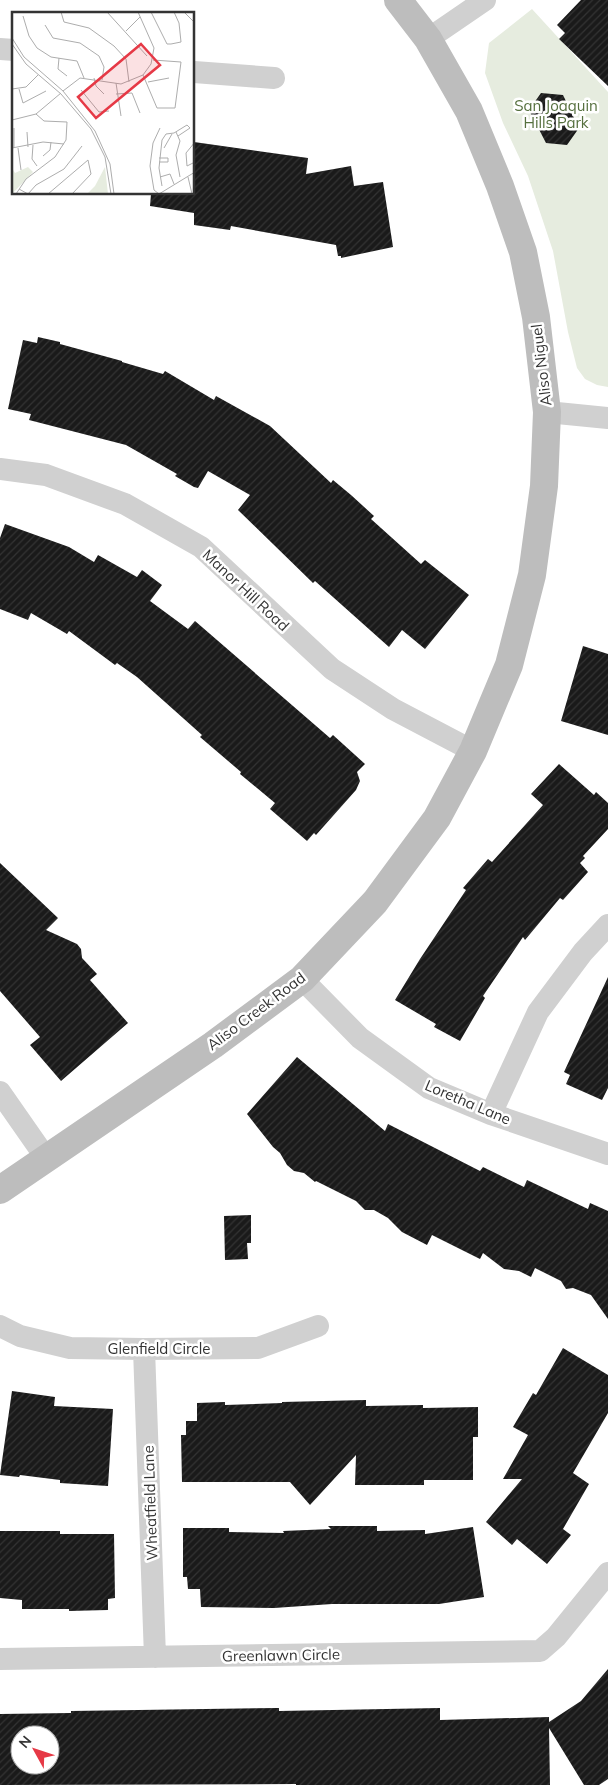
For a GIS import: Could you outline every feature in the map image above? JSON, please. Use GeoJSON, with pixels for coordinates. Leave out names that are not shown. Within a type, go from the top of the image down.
{"type":"FeatureCollection","features":[{"type":"Feature","properties":{"kind":"street","name":"Aliso Niguel"},"geometry":{"type":"LineString","coordinates":[[398,0],[428,39],[468,111],[500,186],[523,252],[536,317],[547,412],[544,486],[532,575],[510,666],[473,751]]}},
{"type":"Feature","properties":{"kind":"street"},"geometry":{"type":"LineString","coordinates":[[428,39],[485,0]]}},
{"type":"Feature","properties":{"kind":"street"},"geometry":{"type":"LineString","coordinates":[[195,72],[274,78]]}},
{"type":"Feature","properties":{"kind":"street"},"geometry":{"type":"LineString","coordinates":[[547,412],[608,418]]}},
{"type":"Feature","properties":{"kind":"street","name":"Manor Hill Road"},"geometry":{"type":"LineString","coordinates":[[0,469],[46,475],[125,504],[201,548],[332,669],[394,709],[473,751]]}},
{"type":"Feature","properties":{"kind":"street","name":"Aliso Creek Road"},"geometry":{"type":"LineString","coordinates":[[0,1190],[213,1045],[302,979],[375,902],[438,818],[473,751]]}},
{"type":"Feature","properties":{"kind":"street"},"geometry":{"type":"LineString","coordinates":[[491,1114],[538,1012],[583,952],[608,925]]}},
{"type":"Feature","properties":{"kind":"street","name":"Loretha Lane"},"geometry":{"type":"LineString","coordinates":[[302,979],[360,1038],[429,1088],[491,1114],[608,1154]]}},
{"type":"Feature","properties":{"kind":"street"},"geometry":{"type":"LineString","coordinates":[[0,1092],[46,1158]]}},
{"type":"Feature","properties":{"kind":"street","name":"Glenfield Circle"},"geometry":{"type":"LineString","coordinates":[[0,1326],[20,1336],[70,1348],[144,1349],[258,1348],[318,1326]]}},
{"type":"Feature","properties":{"kind":"street","name":"Wheatfield Lane"},"geometry":{"type":"LineString","coordinates":[[144,1349],[155,1657]]}},
{"type":"Feature","properties":{"kind":"street","name":"Greenlawn Circle"},"geometry":{"type":"LineString","coordinates":[[0,1659],[540,1651],[556,1637],[608,1573]]}},
{"type":"Feature","properties":{"kind":"green space","name":"San Joaquin Hills Park"},"geometry":{"type":"Polygon","coordinates":[[[532,9],[608,92],[608,387],[597,385],[585,379],[577,368],[568,332],[553,251],[528,176],[503,123],[485,73],[489,43],[532,9]]]}},
{"type":"Feature","properties":{"kind":"building"},"geometry":{"type":"Polygon","coordinates":[[[581,0],[608,0],[608,86],[559,39],[565,33],[557,25],[581,0]]]}},
{"type":"Feature","properties":{"kind":"building"},"geometry":{"type":"Polygon","coordinates":[[[541,93],[563,95],[579,128],[567,145],[546,143],[529,110],[541,93]]]}},
{"type":"Feature","properties":{"kind":"building"},"geometry":{"type":"Polygon","coordinates":[[[195,142],[308,158],[306,174],[351,166],[354,186],[383,182],[393,247],[341,258],[341,256],[338,256],[336,245],[231,226],[230,230],[194,225],[194,213],[150,206],[151,195],[195,195],[195,142]]]}},
{"type":"Feature","properties":{"kind":"building"},"geometry":{"type":"Polygon","coordinates":[[[38,337],[163,374],[165,371],[214,400],[216,396],[270,426],[331,483],[333,480],[374,516],[371,519],[421,564],[425,560],[469,595],[425,649],[402,630],[389,647],[315,581],[313,583],[238,510],[250,495],[208,471],[198,488],[194,487],[175,476],[177,474],[126,445],[29,420],[31,414],[8,409],[23,340],[37,343],[38,337]]]}},
{"type":"Feature","properties":{"kind":"building"},"geometry":{"type":"Polygon","coordinates":[[[5,524],[69,547],[94,562],[98,555],[137,577],[142,570],[162,585],[150,601],[188,629],[195,621],[330,738],[333,735],[365,764],[357,772],[360,781],[356,790],[316,835],[314,833],[307,841],[270,809],[275,803],[240,774],[241,772],[200,737],[202,735],[137,677],[117,663],[115,665],[69,631],[67,634],[31,613],[28,620],[0,609],[0,538],[5,524]]]}},
{"type":"Feature","properties":{"kind":"building"},"geometry":{"type":"Polygon","coordinates":[[[583,646],[608,654],[608,735],[561,721],[583,646]]]}},
{"type":"Feature","properties":{"kind":"building"},"geometry":{"type":"Polygon","coordinates":[[[559,764],[594,795],[596,792],[608,803],[608,829],[583,856],[585,858],[580,863],[588,872],[563,900],[560,898],[525,940],[523,937],[483,996],[485,998],[460,1041],[434,1027],[436,1024],[395,1000],[466,890],[463,888],[488,859],[492,862],[543,805],[531,794],[559,764]]]}},
{"type":"Feature","properties":{"kind":"building"},"geometry":{"type":"Polygon","coordinates":[[[0,863],[58,918],[46,930],[77,944],[81,949],[82,958],[97,974],[90,980],[128,1023],[61,1081],[30,1045],[40,1037],[0,991],[0,863]]]}},
{"type":"Feature","properties":{"kind":"building"},"geometry":{"type":"Polygon","coordinates":[[[608,977],[608,1088],[602,1100],[566,1084],[570,1075],[564,1072],[608,977]]]}},
{"type":"Feature","properties":{"kind":"building"},"geometry":{"type":"Polygon","coordinates":[[[297,1057],[385,1131],[388,1124],[480,1171],[483,1167],[524,1187],[527,1180],[588,1209],[590,1203],[608,1211],[608,1319],[591,1295],[573,1288],[566,1289],[561,1281],[535,1268],[531,1277],[519,1271],[504,1269],[483,1253],[480,1259],[432,1235],[427,1245],[402,1232],[388,1218],[374,1210],[365,1210],[356,1201],[315,1182],[304,1173],[294,1171],[287,1165],[280,1153],[247,1114],[297,1057]]]}},
{"type":"Feature","properties":{"kind":"building"},"geometry":{"type":"Polygon","coordinates":[[[251,1215],[251,1243],[247,1243],[248,1259],[225,1260],[224,1216],[251,1215]]]}},
{"type":"Feature","properties":{"kind":"building"},"geometry":{"type":"Polygon","coordinates":[[[563,1348],[608,1375],[608,1413],[573,1473],[589,1484],[563,1529],[571,1535],[547,1564],[517,1539],[512,1545],[486,1522],[522,1479],[503,1479],[528,1435],[513,1427],[533,1393],[536,1395],[563,1348]]]}},
{"type":"Feature","properties":{"kind":"building"},"geometry":{"type":"Polygon","coordinates":[[[12,1391],[55,1397],[54,1406],[113,1409],[108,1486],[60,1483],[60,1480],[20,1475],[19,1477],[0,1475],[12,1391]]]}},
{"type":"Feature","properties":{"kind":"building"},"geometry":{"type":"Polygon","coordinates":[[[366,1400],[366,1406],[423,1405],[423,1408],[478,1407],[478,1437],[473,1437],[473,1480],[424,1480],[424,1485],[355,1485],[356,1455],[310,1505],[290,1482],[182,1482],[181,1435],[186,1435],[186,1421],[197,1421],[197,1403],[225,1402],[225,1405],[366,1400]]]}},
{"type":"Feature","properties":{"kind":"building"},"geometry":{"type":"Polygon","coordinates":[[[328,1526],[377,1526],[377,1531],[425,1530],[425,1534],[473,1527],[484,1597],[439,1604],[332,1604],[274,1608],[201,1607],[200,1589],[188,1589],[187,1577],[183,1577],[183,1528],[229,1528],[229,1532],[284,1533],[283,1531],[331,1529],[328,1526]]]}},
{"type":"Feature","properties":{"kind":"building"},"geometry":{"type":"Polygon","coordinates":[[[0,1531],[60,1531],[60,1534],[114,1534],[115,1598],[108,1599],[108,1610],[22,1609],[22,1600],[0,1598],[0,1531]]]}},
{"type":"Feature","properties":{"kind":"building"},"geometry":{"type":"Polygon","coordinates":[[[608,1669],[608,1779],[599,1785],[584,1785],[549,1728],[550,1785],[0,1785],[0,1714],[279,1708],[279,1711],[440,1708],[440,1720],[549,1717],[549,1722],[581,1701],[608,1669]]]}}]}
